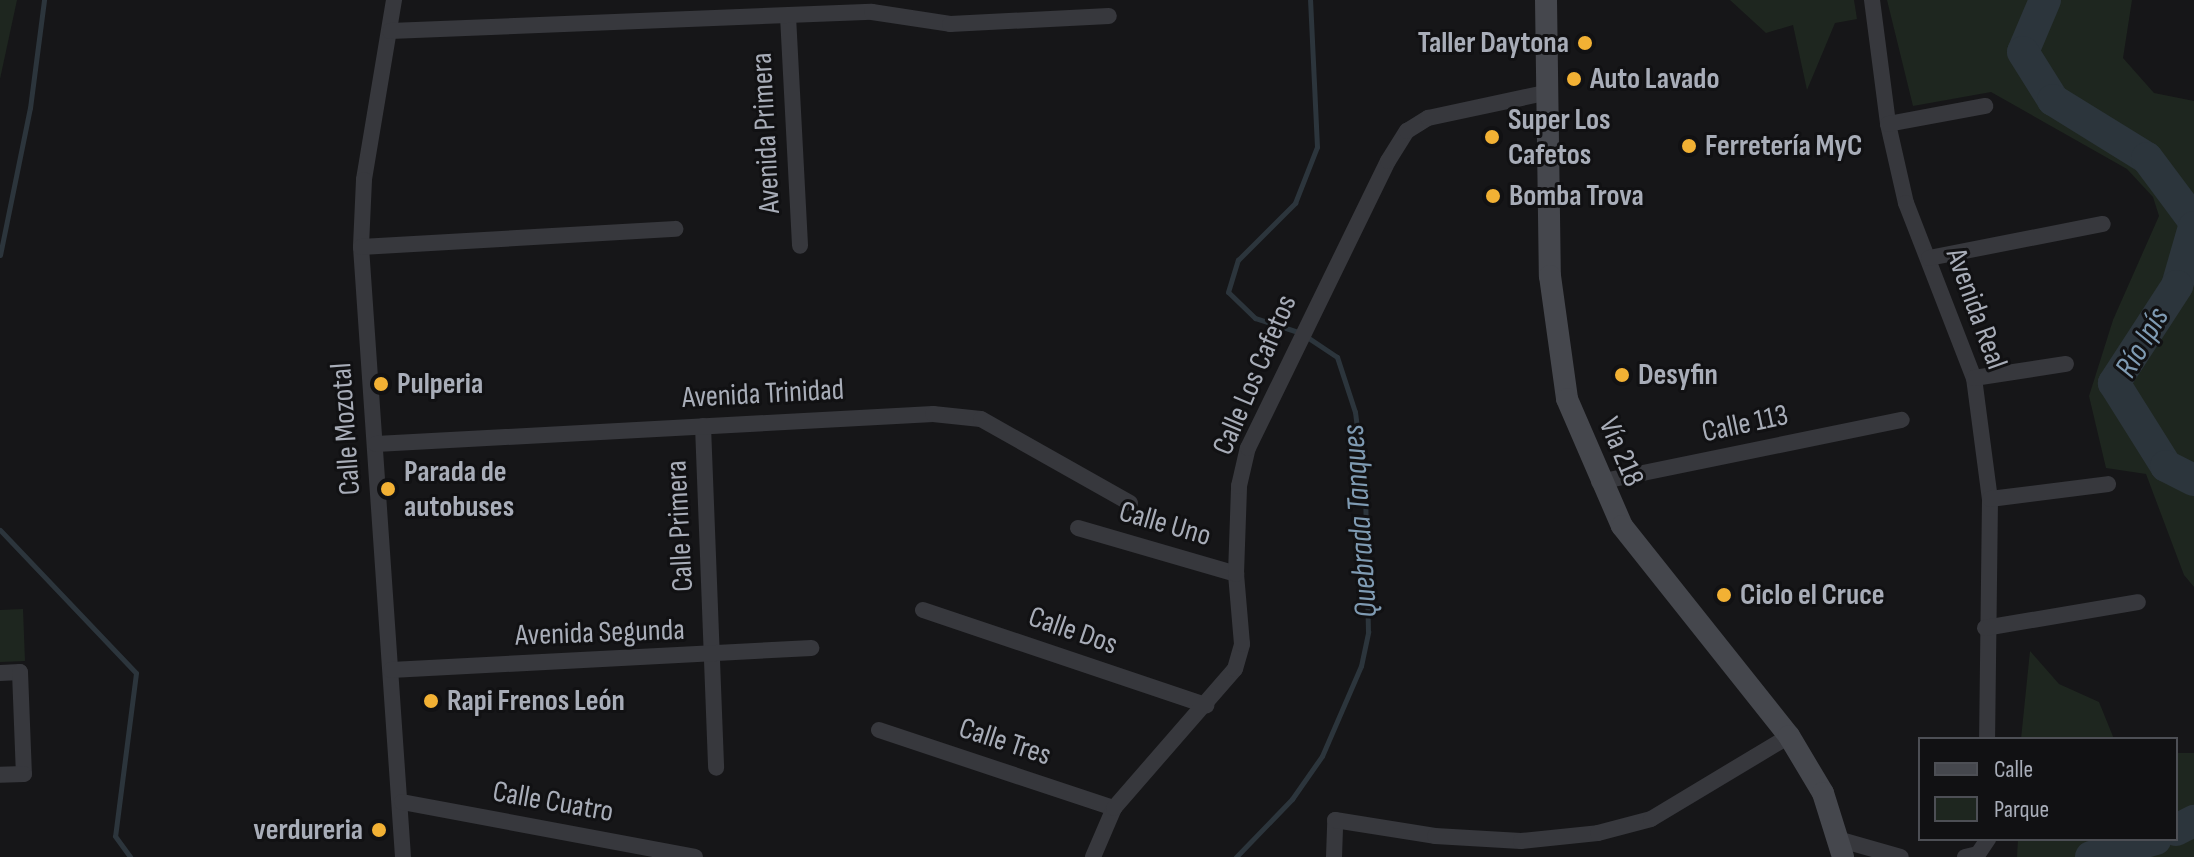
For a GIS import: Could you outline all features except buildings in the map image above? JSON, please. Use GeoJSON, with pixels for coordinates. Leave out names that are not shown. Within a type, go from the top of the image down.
{"type":"FeatureCollection","features":[{"type":"Feature","properties":{"kind":"main road","name":"Vía 218"},"geometry":{"type":"LineString","coordinates":[[1546,0],[1550,263],[1558,353],[1567,399],[1599,482],[1622,526],[1676,599],[1789,736],[1823,793],[1842,849]]}},
{"type":"Feature","properties":{"kind":"street","name":"Calle Mozotal"},"geometry":{"type":"LineString","coordinates":[[394,0],[364,180],[361,247],[402,802],[403,857]]}},
{"type":"Feature","properties":{"kind":"street","name":"Avenida Real"},"geometry":{"type":"LineString","coordinates":[[1872,0],[1888,124],[1906,203],[1974,378],[1990,499],[1985,628],[1987,737]]}},
{"type":"Feature","properties":{"kind":"street"},"geometry":{"type":"LineString","coordinates":[[390,31],[872,12],[950,24],[1109,16]]}},
{"type":"Feature","properties":{"kind":"street","name":"Avenida Primera"},"geometry":{"type":"LineString","coordinates":[[788,16],[800,246]]}},
{"type":"Feature","properties":{"kind":"street","name":"Calle Los Cafetos"},"geometry":{"type":"LineString","coordinates":[[1093,857],[1114,808],[1235,669],[1242,644],[1236,574],[1239,486],[1248,448],[1307,320],[1407,131],[1448,112],[1549,92]]}},
{"type":"Feature","properties":{"kind":"street"},"geometry":{"type":"LineString","coordinates":[[1888,124],[1985,106]]}},
{"type":"Feature","properties":{"kind":"street"},"geometry":{"type":"LineString","coordinates":[[1929,258],[2103,224]]}},
{"type":"Feature","properties":{"kind":"street"},"geometry":{"type":"LineString","coordinates":[[361,247],[675,229]]}},
{"type":"Feature","properties":{"kind":"street"},"geometry":{"type":"LineString","coordinates":[[1974,378],[2066,364]]}},
{"type":"Feature","properties":{"kind":"street","name":"Avenida Trinidad"},"geometry":{"type":"LineString","coordinates":[[376,444],[933,414],[981,419],[1130,503]]}},
{"type":"Feature","properties":{"kind":"street","name":"Calle 113"},"geometry":{"type":"LineString","coordinates":[[1599,482],[1902,420]]}},
{"type":"Feature","properties":{"kind":"street","name":"Calle Primera"},"geometry":{"type":"LineString","coordinates":[[703,426],[715,657],[716,768]]}},
{"type":"Feature","properties":{"kind":"street"},"geometry":{"type":"LineString","coordinates":[[1990,499],[2108,484]]}},
{"type":"Feature","properties":{"kind":"street","name":"Calle Uno"},"geometry":{"type":"LineString","coordinates":[[1078,528],[1236,574]]}},
{"type":"Feature","properties":{"kind":"street"},"geometry":{"type":"LineString","coordinates":[[1985,628],[2138,602]]}},
{"type":"Feature","properties":{"kind":"street","name":"Calle Dos"},"geometry":{"type":"LineString","coordinates":[[923,610],[1206,705]]}},
{"type":"Feature","properties":{"kind":"street","name":"Avenida Segunda"},"geometry":{"type":"LineString","coordinates":[[391,670],[715,657],[811,648]]}},
{"type":"Feature","properties":{"kind":"street"},"geometry":{"type":"LineString","coordinates":[[0,673],[20,672],[24,774],[0,775]]}},
{"type":"Feature","properties":{"kind":"street","name":"Calle Tres"},"geometry":{"type":"LineString","coordinates":[[879,730],[1114,808]]}},
{"type":"Feature","properties":{"kind":"street"},"geometry":{"type":"LineString","coordinates":[[1334,857],[1335,820],[1468,839],[1548,840],[1598,833],[1651,819],[1789,736]]}},
{"type":"Feature","properties":{"kind":"street","name":"Calle Cuatro"},"geometry":{"type":"LineString","coordinates":[[402,802],[695,857]]}},
{"type":"Feature","properties":{"kind":"street"},"geometry":{"type":"LineString","coordinates":[[1965,857],[1978,854],[1987,841]]}},
{"type":"Feature","properties":{"kind":"street"},"geometry":{"type":"LineString","coordinates":[[1842,849],[1901,857]]}},
{"type":"Feature","properties":{"kind":"green space"},"geometry":{"type":"Polygon","coordinates":[[[0,0],[17,0],[0,79],[0,0]]]}},
{"type":"Feature","properties":{"kind":"green space"},"geometry":{"type":"Polygon","coordinates":[[[1730,0],[1854,0],[1857,19],[1835,23],[1807,90],[1793,25],[1766,33],[1730,0]]]}},
{"type":"Feature","properties":{"kind":"green space"},"geometry":{"type":"Polygon","coordinates":[[[1887,0],[2132,0],[2123,58],[2154,93],[2194,101],[2194,587],[2184,575],[2146,474],[2106,468],[2089,396],[2113,320],[2159,216],[2153,197],[2127,169],[1991,92],[1913,106],[1887,0]]]}},
{"type":"Feature","properties":{"kind":"green space"},"geometry":{"type":"Polygon","coordinates":[[[23,609],[25,661],[0,662],[0,610],[23,609]]]}},
{"type":"Feature","properties":{"kind":"green space"},"geometry":{"type":"Polygon","coordinates":[[[2030,651],[2059,684],[2099,702],[2113,737],[2021,737],[2030,651]]]}},
{"type":"Feature","properties":{"kind":"green space"},"geometry":{"type":"Polygon","coordinates":[[[2178,753],[2194,753],[2194,857],[2017,857],[2018,841],[2178,841],[2178,753]]]}},
{"type":"Feature","properties":{"kind":"waterway"},"geometry":{"type":"LineString","coordinates":[[0,255],[30,108],[44,0]]}},
{"type":"Feature","properties":{"kind":"waterway","name":"Quebrada Tanques"},"geometry":{"type":"LineString","coordinates":[[1236,857],[1292,799],[1322,756],[1361,666],[1368,632],[1365,489],[1355,412],[1337,357],[1301,333],[1255,318],[1228,292],[1238,260],[1295,203],[1317,147],[1310,0]]}},
{"type":"Feature","properties":{"kind":"waterway","name":"Río Ipís"},"geometry":{"type":"LineString","coordinates":[[2045,0],[2023,52],[2053,100],[2147,158],[2194,221]]}},
{"type":"Feature","properties":{"kind":"waterway","name":"Río Ipís"},"geometry":{"type":"LineString","coordinates":[[2194,227],[2177,286],[2114,383],[2166,466],[2194,480]]}},
{"type":"Feature","properties":{"kind":"waterway"},"geometry":{"type":"LineString","coordinates":[[0,530],[136,673],[115,836],[130,857]]}},
{"type":"Feature","properties":{"kind":"waterway","name":"Río Ipís"},"geometry":{"type":"LineString","coordinates":[[2178,829],[2194,821]]}},
{"type":"Feature","properties":{"kind":"waterway","name":"Río Ipís"},"geometry":{"type":"LineString","coordinates":[[2091,857],[2149,841]]}},
{"type":"Feature","properties":{"kind":"place","name":"Taller Daytona"},"geometry":{"type":"Point","coordinates":[1585,43]}},
{"type":"Feature","properties":{"kind":"place","name":"Auto Lavado"},"geometry":{"type":"Point","coordinates":[1574,79]}},
{"type":"Feature","properties":{"kind":"place","name":"Super Los Cafetos"},"geometry":{"type":"Point","coordinates":[1492,137]}},
{"type":"Feature","properties":{"kind":"place","name":"Ferretería MyC"},"geometry":{"type":"Point","coordinates":[1689,146]}},
{"type":"Feature","properties":{"kind":"place","name":"Bomba Trova"},"geometry":{"type":"Point","coordinates":[1493,196]}},
{"type":"Feature","properties":{"kind":"place","name":"Desyfin"},"geometry":{"type":"Point","coordinates":[1622,375]}},
{"type":"Feature","properties":{"kind":"place","name":"Pulperia"},"geometry":{"type":"Point","coordinates":[381,384]}},
{"type":"Feature","properties":{"kind":"place","name":"Parada de autobuses"},"geometry":{"type":"Point","coordinates":[388,489]}},
{"type":"Feature","properties":{"kind":"place","name":"Ciclo el Cruce"},"geometry":{"type":"Point","coordinates":[1724,595]}},
{"type":"Feature","properties":{"kind":"place","name":"Rapi Frenos León"},"geometry":{"type":"Point","coordinates":[431,701]}},
{"type":"Feature","properties":{"kind":"place","name":"verdureria"},"geometry":{"type":"Point","coordinates":[379,830]}}]}
